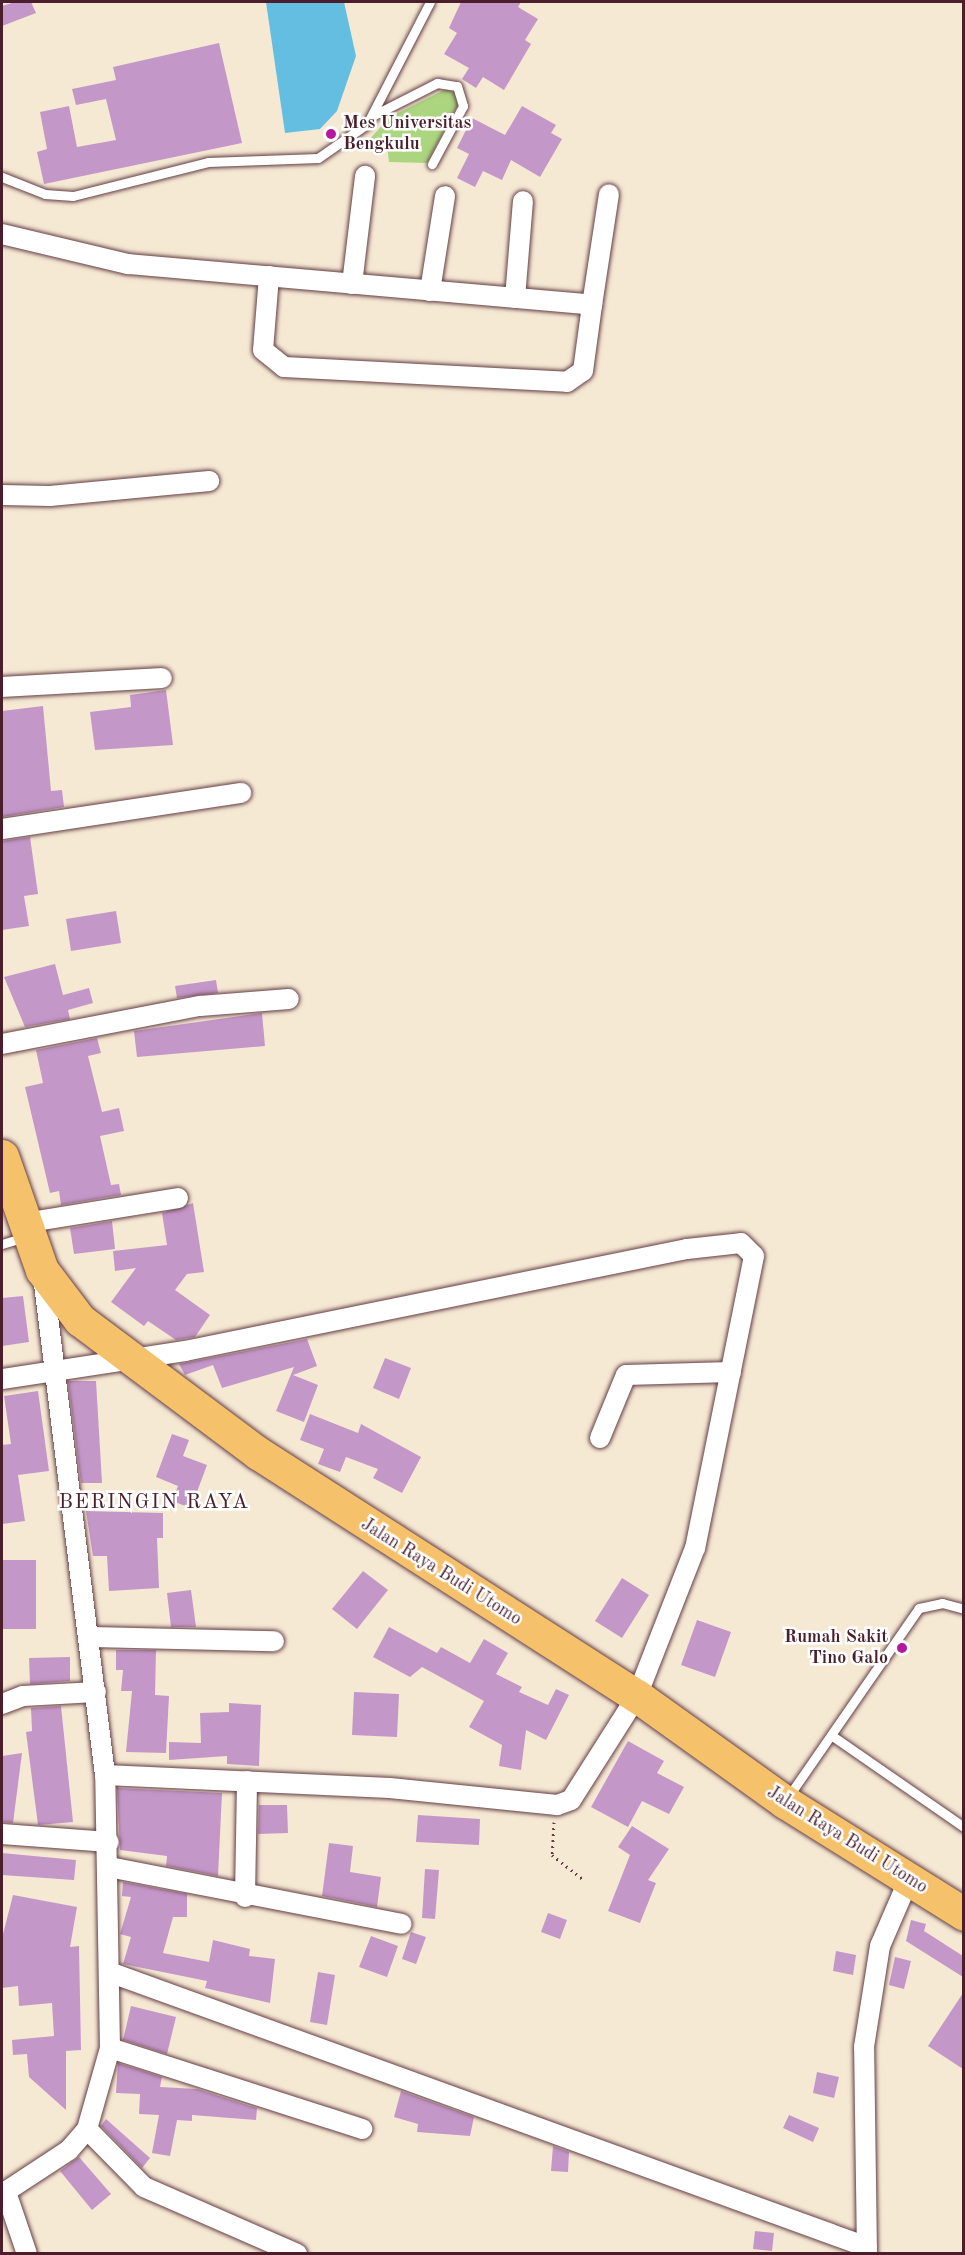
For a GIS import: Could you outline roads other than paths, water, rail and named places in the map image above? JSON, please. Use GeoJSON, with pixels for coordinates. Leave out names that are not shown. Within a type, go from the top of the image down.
{"type":"FeatureCollection","features":[{"type":"Feature","properties":{"kind":"highway","name":"Jalan Raya Budi Utomo"},"geometry":{"type":"LineString","coordinates":[[2,1156],[18,1234],[80,1320],[373,1530],[637,1696],[785,1802],[963,1914]]}},
{"type":"Feature","properties":{"kind":"street"},"geometry":{"type":"LineString","coordinates":[[352,284],[365,176]]}},
{"type":"Feature","properties":{"kind":"street"},"geometry":{"type":"LineString","coordinates":[[269,276],[263,350],[284,367],[567,382],[583,371],[609,194]]}},
{"type":"Feature","properties":{"kind":"street"},"geometry":{"type":"LineString","coordinates":[[430,291],[445,196]]}},
{"type":"Feature","properties":{"kind":"street"},"geometry":{"type":"LineString","coordinates":[[515,298],[523,201]]}},
{"type":"Feature","properties":{"kind":"street"},"geometry":{"type":"LineString","coordinates":[[2,234],[128,264],[592,305]]}},
{"type":"Feature","properties":{"kind":"street"},"geometry":{"type":"LineString","coordinates":[[2,495],[50,496],[209,481]]}},
{"type":"Feature","properties":{"kind":"street"},"geometry":{"type":"LineString","coordinates":[[2,687],[162,678]]}},
{"type":"Feature","properties":{"kind":"street"},"geometry":{"type":"LineString","coordinates":[[2,829],[241,793]]}},
{"type":"Feature","properties":{"kind":"street"},"geometry":{"type":"LineString","coordinates":[[2,1044],[200,1006],[289,999]]}},
{"type":"Feature","properties":{"kind":"street"},"geometry":{"type":"LineString","coordinates":[[18,1234],[178,1198]]}},
{"type":"Feature","properties":{"kind":"street"},"geometry":{"type":"LineString","coordinates":[[2,1380],[134,1358],[687,1249],[741,1243],[753,1256],[695,1548],[637,1696],[582,1790],[557,1805],[247,1781],[105,1775]]}},
{"type":"Feature","properties":{"kind":"street"},"geometry":{"type":"LineString","coordinates":[[27,2253],[4,2193],[69,2150],[87,2129],[110,2048],[109,1842],[105,1775],[91,1637],[42,1270]]}},
{"type":"Feature","properties":{"kind":"street"},"geometry":{"type":"LineString","coordinates":[[600,1438],[626,1375],[731,1372]]}},
{"type":"Feature","properties":{"kind":"street"},"geometry":{"type":"LineString","coordinates":[[91,1637],[274,1641]]}},
{"type":"Feature","properties":{"kind":"street"},"geometry":{"type":"LineString","coordinates":[[2,1704],[23,1696],[96,1692]]}},
{"type":"Feature","properties":{"kind":"street"},"geometry":{"type":"LineString","coordinates":[[245,1897],[247,1781]]}},
{"type":"Feature","properties":{"kind":"street"},"geometry":{"type":"LineString","coordinates":[[2,1833],[109,1842]]}},
{"type":"Feature","properties":{"kind":"street"},"geometry":{"type":"LineString","coordinates":[[109,1867],[245,1897],[402,1924]]}},
{"type":"Feature","properties":{"kind":"street"},"geometry":{"type":"LineString","coordinates":[[109,1972],[867,2250],[864,2047],[880,1947],[909,1879]]}},
{"type":"Feature","properties":{"kind":"street"},"geometry":{"type":"LineString","coordinates":[[110,2048],[362,2129]]}},
{"type":"Feature","properties":{"kind":"street"},"geometry":{"type":"LineString","coordinates":[[87,2129],[144,2187],[297,2253]]}},
{"type":"Feature","properties":{"kind":"lane"},"geometry":{"type":"LineString","coordinates":[[2,177],[45,194],[73,196],[220,160],[318,158],[354,138],[374,115],[430,2]]}},
{"type":"Feature","properties":{"kind":"lane"},"geometry":{"type":"LineString","coordinates":[[374,115],[436,83],[457,86],[464,106],[432,164]]}},
{"type":"Feature","properties":{"kind":"lane"},"geometry":{"type":"LineString","coordinates":[[785,1802],[919,1608],[942,1603],[963,1609]]}},
{"type":"Feature","properties":{"kind":"lane"},"geometry":{"type":"LineString","coordinates":[[831,1735],[963,1827]]}},
{"type":"Feature","properties":{"kind":"water"},"geometry":{"type":"Polygon","coordinates":[[[266,2],[344,2],[356,56],[337,111],[320,129],[285,133],[266,2]]]}},
{"type":"Feature","properties":{"kind":"place","name":"Mes Universitas Bengkulu"},"geometry":{"type":"Point","coordinates":[331,134]}},
{"type":"Feature","properties":{"kind":"place","name":"Rumah Sakit Tino Galo"},"geometry":{"type":"Point","coordinates":[902,1648]}},
{"type":"Feature","properties":{"kind":"district","name":"BERINGIN RAYA"},"geometry":{"type":"Point","coordinates":[154,1503]}}]}
